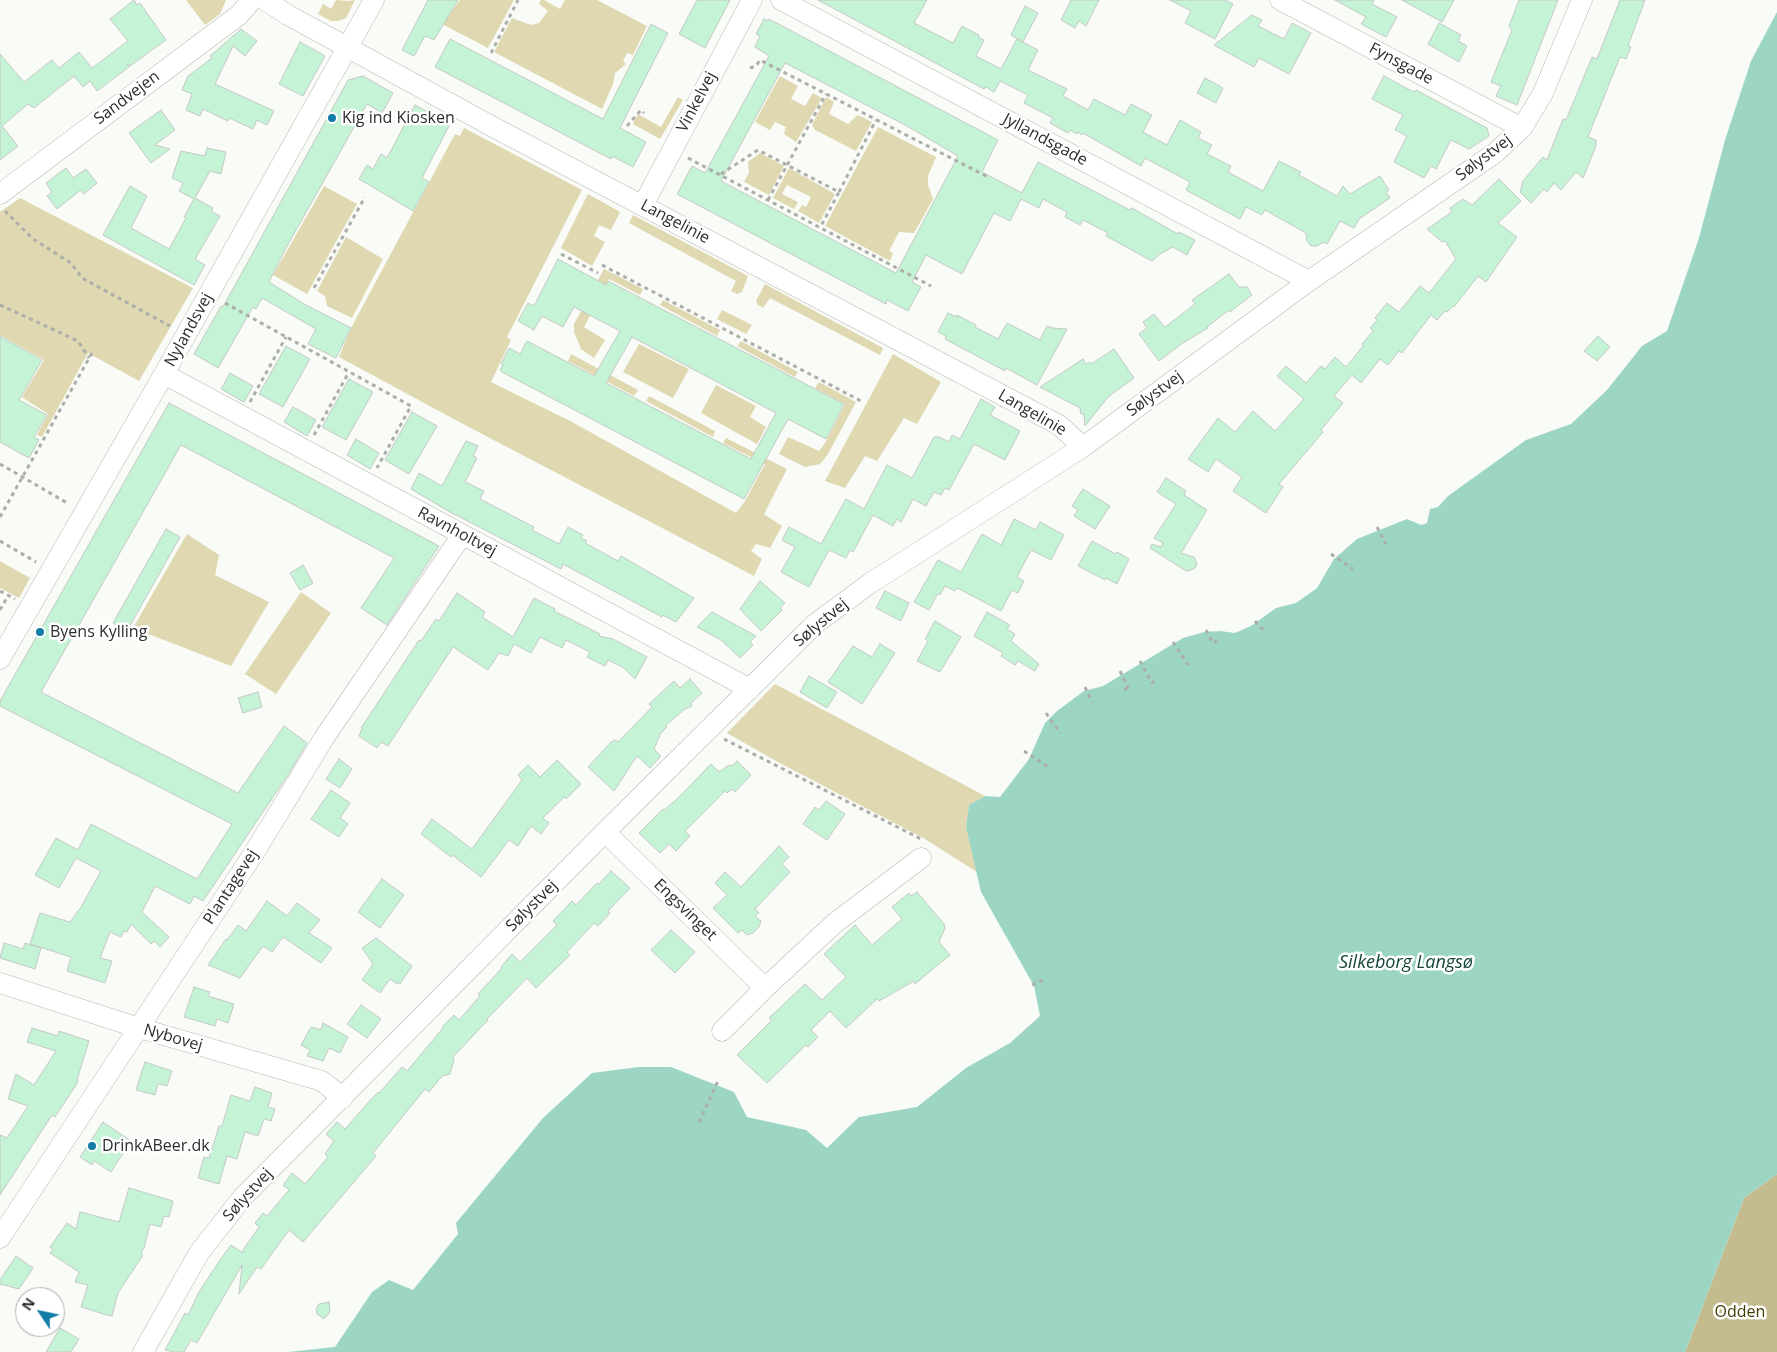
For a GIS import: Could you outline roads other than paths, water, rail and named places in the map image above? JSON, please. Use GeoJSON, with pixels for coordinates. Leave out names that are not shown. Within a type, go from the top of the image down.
{"type":"FeatureCollection","features":[{"type":"Feature","properties":{"kind":"street","name":"Sandvejen"},"geometry":{"type":"LineString","coordinates":[[0,194],[239,15],[252,0]]}},
{"type":"Feature","properties":{"kind":"street","name":"Langelinie"},"geometry":{"type":"LineString","coordinates":[[265,0],[347,48],[495,128],[1059,425],[1083,447]]}},
{"type":"Feature","properties":{"kind":"street","name":"Nylandsvej"},"geometry":{"type":"LineString","coordinates":[[0,659],[164,374],[374,0]]}},
{"type":"Feature","properties":{"kind":"street","name":"Vinkelvej"},"geometry":{"type":"LineString","coordinates":[[643,205],[752,0]]}},
{"type":"Feature","properties":{"kind":"street","name":"Jyllandsgade"},"geometry":{"type":"LineString","coordinates":[[781,0],[1310,280]]}},
{"type":"Feature","properties":{"kind":"street","name":"Fynsgade"},"geometry":{"type":"LineString","coordinates":[[1280,0],[1522,128]]}},
{"type":"Feature","properties":{"kind":"street","name":"Sølystvej"},"geometry":{"type":"LineString","coordinates":[[143,1352],[200,1253],[242,1198],[605,832],[815,624],[869,584],[1083,447],[1310,280],[1495,152],[1522,128],[1543,93],[1582,0]]}},
{"type":"Feature","properties":{"kind":"street","name":"Ravnholtvej"},"geometry":{"type":"LineString","coordinates":[[164,374],[750,689]]}},
{"type":"Feature","properties":{"kind":"street","name":"Plantagevej"},"geometry":{"type":"LineString","coordinates":[[0,1238],[254,853],[324,738],[462,535]]}},
{"type":"Feature","properties":{"kind":"street","name":"Engsvinget"},"geometry":{"type":"LineString","coordinates":[[605,832],[765,988]]}},
{"type":"Feature","properties":{"kind":"street"},"geometry":{"type":"LineString","coordinates":[[722,1031],[835,923],[921,858]]}},
{"type":"Feature","properties":{"kind":"street","name":"Nybovej"},"geometry":{"type":"LineString","coordinates":[[0,983],[139,1028],[322,1081],[343,1098]]}},
{"type":"Feature","properties":{"kind":"water","name":"Silkeborg Langsø"},"geometry":{"type":"Polygon","coordinates":[[[1777,12],[1777,1174],[1744,1198],[1685,1352],[288,1352],[335,1347],[372,1292],[389,1280],[413,1290],[458,1234],[456,1223],[543,1118],[592,1073],[639,1067],[671,1067],[734,1092],[747,1117],[806,1130],[827,1148],[859,1117],[917,1107],[966,1068],[1010,1043],[1040,1016],[1034,986],[981,892],[966,827],[969,805],[985,796],[1000,797],[1029,759],[1045,723],[1057,711],[1084,691],[1103,686],[1183,638],[1204,632],[1220,631],[1235,633],[1251,626],[1276,608],[1296,603],[1317,588],[1334,559],[1357,539],[1407,519],[1421,525],[1427,523],[1430,509],[1438,507],[1448,496],[1526,440],[1571,424],[1607,390],[1642,346],[1667,331],[1699,238],[1725,140],[1751,61],[1777,12]]]}},
{"type":"Feature","properties":{"kind":"place","name":"Kig ind Kiosken"},"geometry":{"type":"Point","coordinates":[332,118]}},
{"type":"Feature","properties":{"kind":"place","name":"Byens Kylling"},"geometry":{"type":"Point","coordinates":[40,632]}},
{"type":"Feature","properties":{"kind":"place","name":"DrinkABeer.dk"},"geometry":{"type":"Point","coordinates":[92,1146]}},
{"type":"Feature","properties":{"kind":"park label","name":"Odden"},"geometry":{"type":"Point","coordinates":[1740,1312]}}]}
